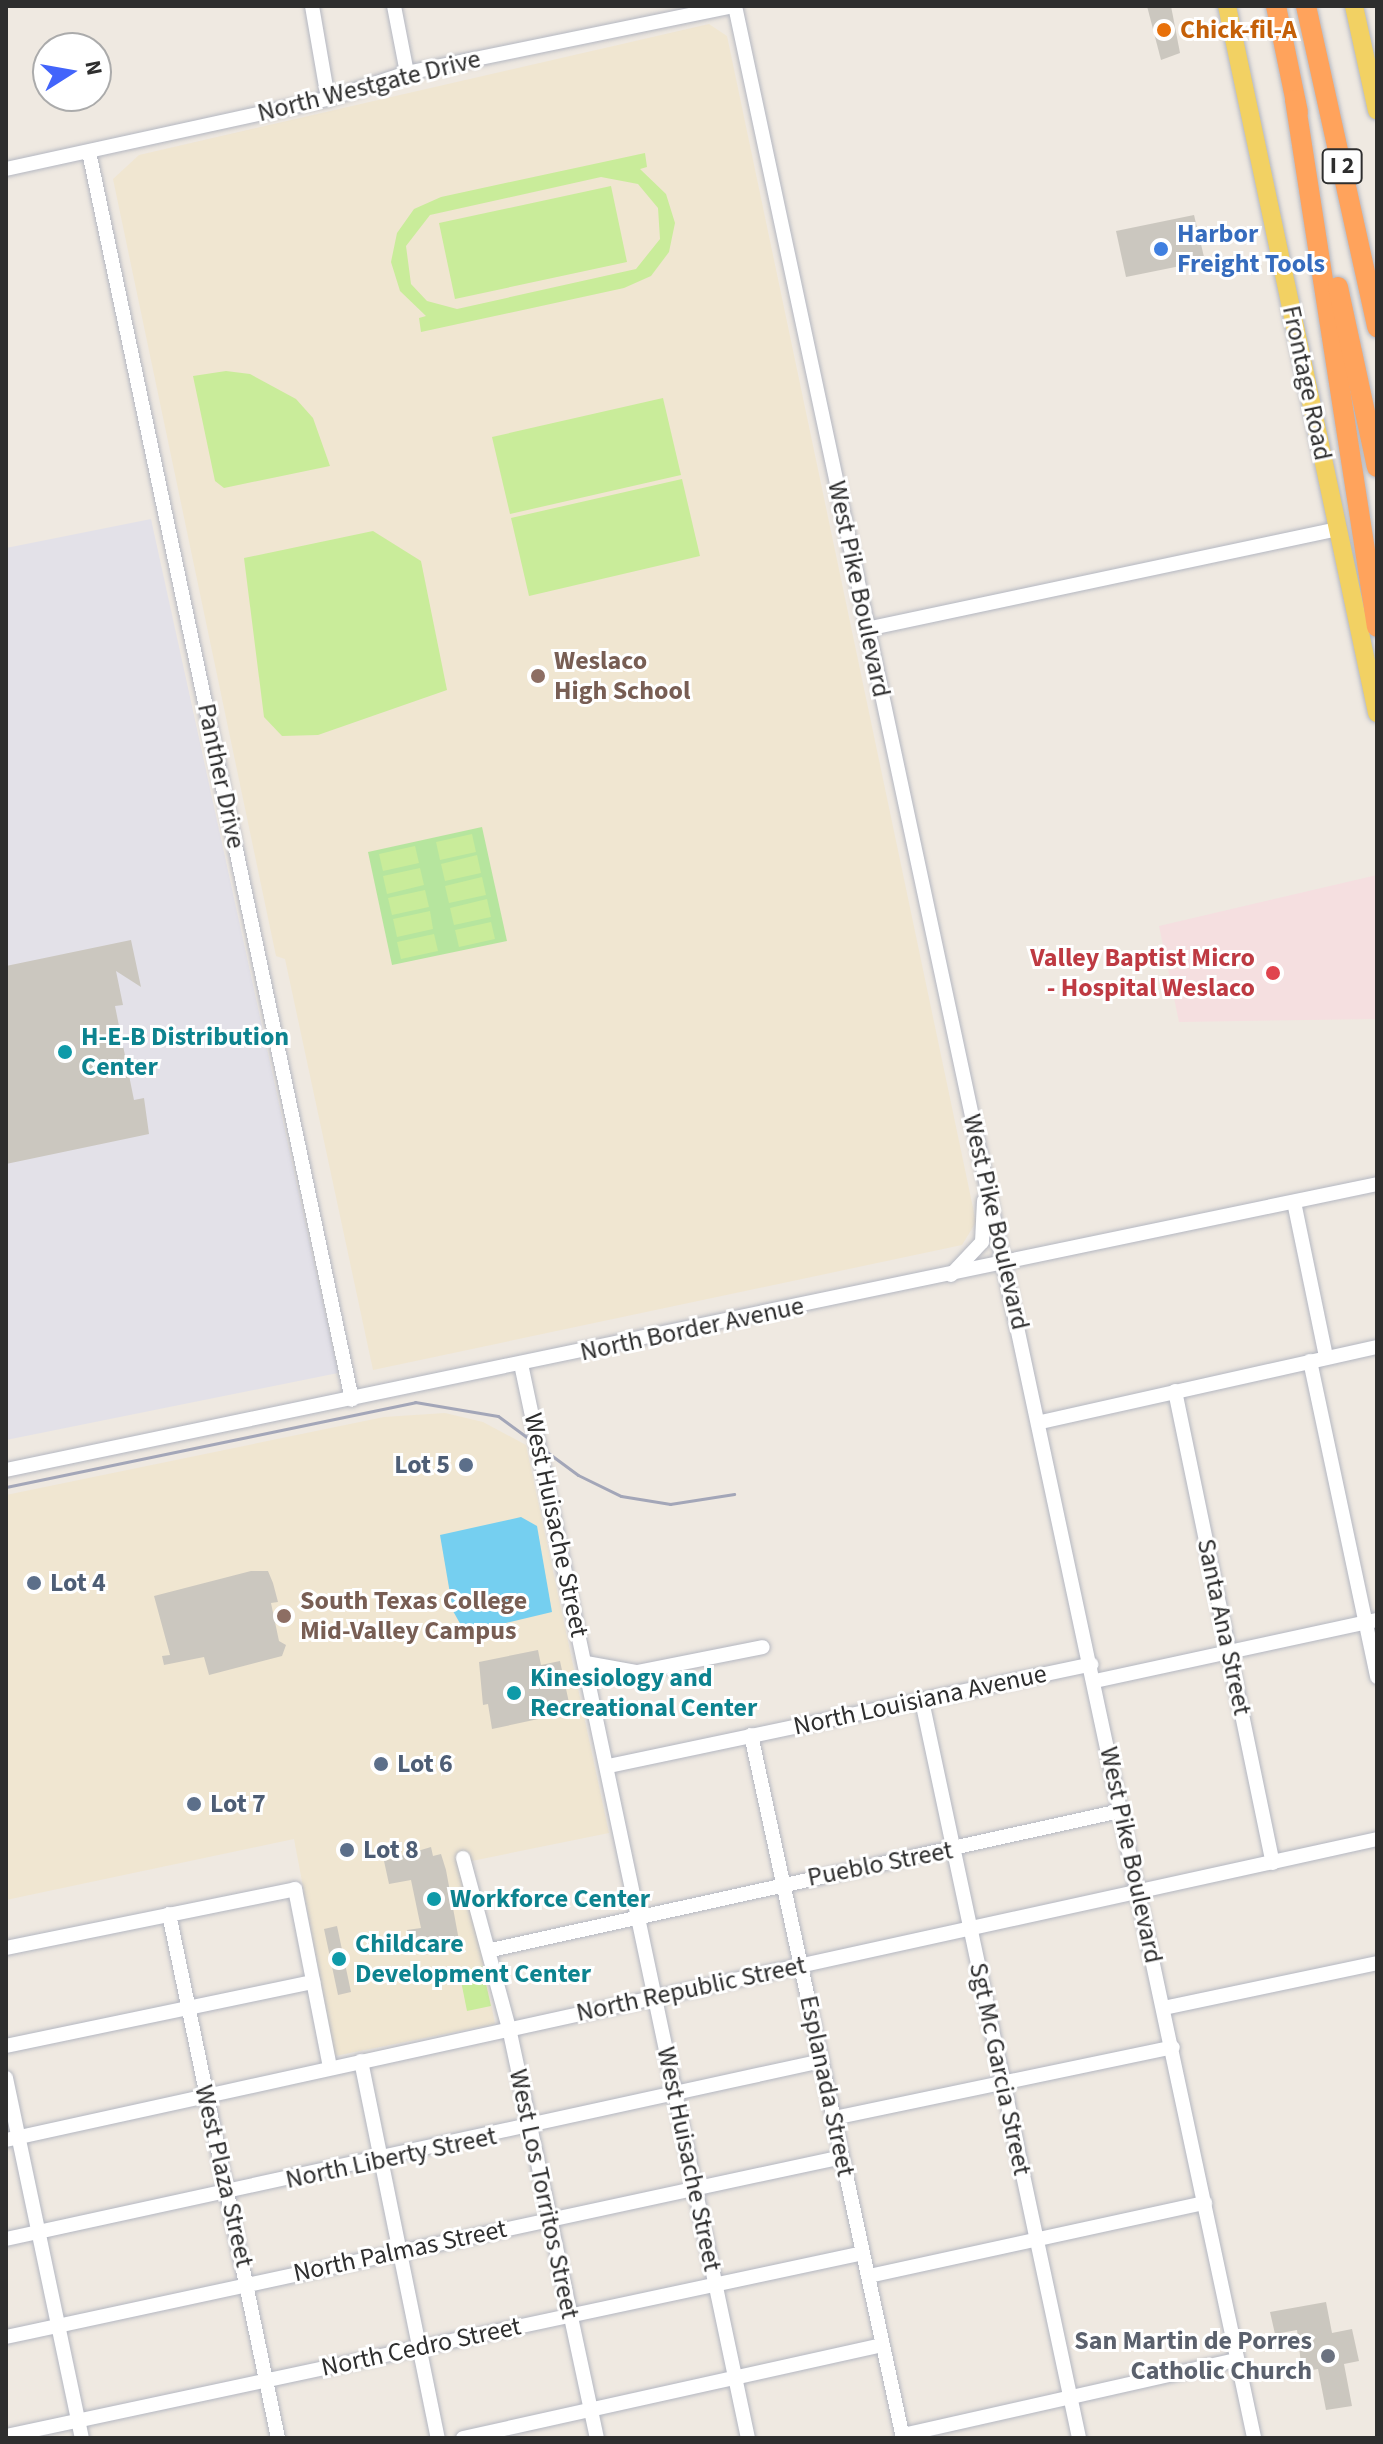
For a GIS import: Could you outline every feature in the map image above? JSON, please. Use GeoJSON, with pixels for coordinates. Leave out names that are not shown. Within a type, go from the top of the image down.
{"type":"FeatureCollection","features":[{"type":"Feature","properties":{"kind":"highway","name":"I 2"},"geometry":{"type":"LineString","coordinates":[[1276,6],[1377,467]]}},
{"type":"Feature","properties":{"kind":"highway","name":"I 2"},"geometry":{"type":"LineString","coordinates":[[1306,6],[1377,327]]}},
{"type":"Feature","properties":{"kind":"highway"},"geometry":{"type":"LineString","coordinates":[[1295,100],[1377,627]]}},
{"type":"Feature","properties":{"kind":"main road","name":"Frontage Road"},"geometry":{"type":"LineString","coordinates":[[1227,6],[1377,713]]}},
{"type":"Feature","properties":{"kind":"main road"},"geometry":{"type":"LineString","coordinates":[[1354,6],[1377,111]]}},
{"type":"Feature","properties":{"kind":"street"},"geometry":{"type":"LineString","coordinates":[[312,6],[328,99]]}},
{"type":"Feature","properties":{"kind":"street"},"geometry":{"type":"LineString","coordinates":[[394,6],[407,73]]}},
{"type":"Feature","properties":{"kind":"street","name":"North Westgate Drive"},"geometry":{"type":"LineString","coordinates":[[6,169],[328,99],[407,73],[734,6]]}},
{"type":"Feature","properties":{"kind":"street","name":"West Pike Boulevard"},"geometry":{"type":"LineString","coordinates":[[734,6],[984,1179],[1006,1261],[1041,1422],[1120,1811],[1173,2047],[1254,2438]]}},
{"type":"Feature","properties":{"kind":"street","name":"Panther Drive"},"geometry":{"type":"LineString","coordinates":[[89,152],[352,1400]]}},
{"type":"Feature","properties":{"kind":"street"},"geometry":{"type":"LineString","coordinates":[[867,629],[1338,529]]}},
{"type":"Feature","properties":{"kind":"street"},"geometry":{"type":"LineString","coordinates":[[950,1275],[982,1242],[984,1179]]}},
{"type":"Feature","properties":{"kind":"street","name":"North Border Avenue"},"geometry":{"type":"LineString","coordinates":[[6,1470],[1377,1184]]}},
{"type":"Feature","properties":{"kind":"street"},"geometry":{"type":"LineString","coordinates":[[1294,1202],[1326,1357]]}},
{"type":"Feature","properties":{"kind":"street"},"geometry":{"type":"LineString","coordinates":[[1041,1422],[1377,1347]]}},
{"type":"Feature","properties":{"kind":"street"},"geometry":{"type":"LineString","coordinates":[[1310,1361],[1371,1621],[1377,1677]]}},
{"type":"Feature","properties":{"kind":"street","name":"West Huisache Street"},"geometry":{"type":"LineString","coordinates":[[521,1364],[609,1766],[748,2438]]}},
{"type":"Feature","properties":{"kind":"street","name":"Santa Ana Street"},"geometry":{"type":"LineString","coordinates":[[1175,1391],[1273,1863]]}},
{"type":"Feature","properties":{"kind":"street"},"geometry":{"type":"LineString","coordinates":[[1095,1681],[1371,1621]]}},
{"type":"Feature","properties":{"kind":"street"},"geometry":{"type":"LineString","coordinates":[[586,1663],[637,1672],[763,1647]]}},
{"type":"Feature","properties":{"kind":"street","name":"North Louisiana Avenue"},"geometry":{"type":"LineString","coordinates":[[609,1766],[1091,1664]]}},
{"type":"Feature","properties":{"kind":"street","name":"Sgt Mc Garcia Street"},"geometry":{"type":"LineString","coordinates":[[922,1701],[1079,2438]]}},
{"type":"Feature","properties":{"kind":"street","name":"Esplanada Street"},"geometry":{"type":"LineString","coordinates":[[751,1735],[786,1883],[801,1966],[903,2436]]}},
{"type":"Feature","properties":{"kind":"street","name":"Pueblo Street"},"geometry":{"type":"LineString","coordinates":[[491,1950],[638,1915],[953,1850],[1120,1811]]}},
{"type":"Feature","properties":{"kind":"street","name":"North Republic Street"},"geometry":{"type":"LineString","coordinates":[[12,2138],[206,2098],[509,2028],[1377,1839]]}},
{"type":"Feature","properties":{"kind":"street","name":"West Los Torritos Street"},"geometry":{"type":"LineString","coordinates":[[463,1858],[491,1950],[597,2438]]}},
{"type":"Feature","properties":{"kind":"street"},"geometry":{"type":"LineString","coordinates":[[6,1948],[295,1889],[330,2068]]}},
{"type":"Feature","properties":{"kind":"street","name":"West Plaza Street"},"geometry":{"type":"LineString","coordinates":[[169,1914],[278,2438]]}},
{"type":"Feature","properties":{"kind":"street"},"geometry":{"type":"LineString","coordinates":[[1164,2008],[1377,1963]]}},
{"type":"Feature","properties":{"kind":"street"},"geometry":{"type":"LineString","coordinates":[[6,2046],[313,1982]]}},
{"type":"Feature","properties":{"kind":"street"},"geometry":{"type":"LineString","coordinates":[[834,2118],[1173,2047]]}},
{"type":"Feature","properties":{"kind":"street"},"geometry":{"type":"LineString","coordinates":[[361,2061],[438,2438]]}},
{"type":"Feature","properties":{"kind":"street","name":"North Liberty Street"},"geometry":{"type":"LineString","coordinates":[[6,2239],[379,2161],[822,2061]]}},
{"type":"Feature","properties":{"kind":"street"},"geometry":{"type":"LineString","coordinates":[[6,2078],[12,2138],[39,2233],[82,2438]]}},
{"type":"Feature","properties":{"kind":"street","name":"North Palmas Street"},"geometry":{"type":"LineString","coordinates":[[6,2337],[248,2282],[399,2253],[842,2157]]}},
{"type":"Feature","properties":{"kind":"street"},"geometry":{"type":"LineString","coordinates":[[869,2276],[1205,2203]]}},
{"type":"Feature","properties":{"kind":"street","name":"North Cedro Street"},"geometry":{"type":"LineString","coordinates":[[78,2419],[863,2253]]}},
{"type":"Feature","properties":{"kind":"street"},"geometry":{"type":"LineString","coordinates":[[463,2438],[883,2345]]}},
{"type":"Feature","properties":{"kind":"street"},"geometry":{"type":"LineString","coordinates":[[903,2436],[1237,2360]]}},
{"type":"Feature","properties":{"kind":"street"},"geometry":{"type":"LineString","coordinates":[[6,2436],[78,2419]]}},
{"type":"Feature","properties":{"kind":"shaded area","name":"Weslaco High School"},"geometry":{"type":"Polygon","coordinates":[[[709,24],[727,36],[976,1222],[962,1245],[373,1370],[285,959],[276,956],[113,179],[139,155],[709,24]]]}},
{"type":"Feature","properties":{"kind":"shaded area"},"geometry":{"type":"Polygon","coordinates":[[[151,519],[338,1373],[6,1440],[6,548],[151,519]]]}},
{"type":"Feature","properties":{"kind":"shaded area","name":"Valley Baptist Micro - Hospital Weslaco"},"geometry":{"type":"Polygon","coordinates":[[[1377,875],[1377,1019],[1179,1022],[1159,926],[1377,875]]]}},
{"type":"Feature","properties":{"kind":"shaded area","name":"South Texas College Mid-Valley Campus"},"geometry":{"type":"Polygon","coordinates":[[[445,1413],[483,1422],[526,1445],[609,1833],[457,1864],[474,1912],[495,2024],[335,2056],[294,1839],[6,1900],[6,1495],[384,1417],[445,1413]]]}},
{"type":"Feature","properties":{"kind":"green space"},"geometry":{"type":"Polygon","coordinates":[[[645,153],[647,167],[640,169],[666,194],[675,223],[669,252],[651,276],[624,288],[421,332],[419,318],[426,316],[400,291],[391,262],[397,233],[414,209],[441,197],[645,153]],[[601,177],[430,215],[406,246],[411,284],[427,301],[457,309],[636,269],[660,239],[658,208],[638,184],[601,177]]]}},
{"type":"Feature","properties":{"kind":"green space"},"geometry":{"type":"Polygon","coordinates":[[[611,186],[627,262],[455,299],[439,223],[611,186]]]}},
{"type":"Feature","properties":{"kind":"green space"},"geometry":{"type":"Polygon","coordinates":[[[226,371],[250,374],[296,399],[313,418],[330,466],[224,488],[215,481],[193,376],[226,371]]]}},
{"type":"Feature","properties":{"kind":"green space"},"geometry":{"type":"Polygon","coordinates":[[[663,398],[681,475],[510,514],[492,437],[663,398]]]}},
{"type":"Feature","properties":{"kind":"green space"},"geometry":{"type":"Polygon","coordinates":[[[682,479],[700,556],[529,596],[511,518],[682,479]]]}},
{"type":"Feature","properties":{"kind":"green space"},"geometry":{"type":"Polygon","coordinates":[[[373,531],[421,561],[447,690],[318,735],[282,736],[264,717],[244,558],[373,531]]]}},
{"type":"Feature","properties":{"kind":"green space"},"geometry":{"type":"Polygon","coordinates":[[[482,827],[507,941],[392,965],[368,852],[482,827]]]}},
{"type":"Feature","properties":{"kind":"green space"},"geometry":{"type":"Polygon","coordinates":[[[472,834],[476,852],[440,860],[436,842],[472,834]]]}},
{"type":"Feature","properties":{"kind":"green space"},"geometry":{"type":"Polygon","coordinates":[[[415,846],[419,863],[383,871],[379,854],[415,846]]]}},
{"type":"Feature","properties":{"kind":"green space"},"geometry":{"type":"Polygon","coordinates":[[[477,855],[481,873],[445,881],[441,864],[477,855]]]}},
{"type":"Feature","properties":{"kind":"green space"},"geometry":{"type":"Polygon","coordinates":[[[420,868],[424,885],[387,894],[383,876],[420,868]]]}},
{"type":"Feature","properties":{"kind":"green space"},"geometry":{"type":"Polygon","coordinates":[[[482,877],[486,895],[449,903],[445,886],[482,877]]]}},
{"type":"Feature","properties":{"kind":"green space"},"geometry":{"type":"Polygon","coordinates":[[[425,890],[429,907],[392,915],[388,898],[425,890]]]}},
{"type":"Feature","properties":{"kind":"green space"},"geometry":{"type":"Polygon","coordinates":[[[487,899],[491,917],[454,925],[450,908],[487,899]]]}},
{"type":"Feature","properties":{"kind":"green space"},"geometry":{"type":"Polygon","coordinates":[[[430,911],[433,929],[397,937],[393,919],[430,911]]]}},
{"type":"Feature","properties":{"kind":"green space"},"geometry":{"type":"Polygon","coordinates":[[[491,922],[495,939],[459,947],[455,930],[491,922]]]}},
{"type":"Feature","properties":{"kind":"green space"},"geometry":{"type":"Polygon","coordinates":[[[434,934],[438,951],[401,959],[397,942],[434,934]]]}},
{"type":"Feature","properties":{"kind":"green space"},"geometry":{"type":"Polygon","coordinates":[[[482,1966],[491,2006],[467,2011],[459,1971],[482,1966]]]}},
{"type":"Feature","properties":{"kind":"water"},"geometry":{"type":"Polygon","coordinates":[[[521,1517],[537,1526],[552,1612],[476,1630],[462,1627],[453,1611],[440,1535],[521,1517]]]}},
{"type":"Feature","properties":{"kind":"building","name":"Chick-fil-A"},"geometry":{"type":"Polygon","coordinates":[[[1147,6],[1171,6],[1180,53],[1161,60],[1147,6]]]}},
{"type":"Feature","properties":{"kind":"building","name":"Harbor Freight Tools"},"geometry":{"type":"Polygon","coordinates":[[[1194,215],[1205,261],[1126,277],[1116,231],[1194,215]]]}},
{"type":"Feature","properties":{"kind":"building","name":"H-E-B Distribution Center"},"geometry":{"type":"Polygon","coordinates":[[[131,940],[141,987],[116,971],[123,1005],[115,1006],[134,1100],[144,1098],[149,1134],[6,1164],[6,966],[131,940]]]}},
{"type":"Feature","properties":{"kind":"building"},"geometry":{"type":"Polygon","coordinates":[[[251,1571],[268,1571],[273,1583],[278,1602],[271,1603],[279,1641],[286,1645],[282,1656],[209,1675],[204,1657],[164,1665],[162,1656],[170,1655],[154,1596],[251,1571]]]}},
{"type":"Feature","properties":{"kind":"building","name":"Kinesiology and Recreational Center"},"geometry":{"type":"Polygon","coordinates":[[[538,1650],[541,1665],[560,1661],[571,1712],[492,1729],[488,1704],[483,1705],[479,1662],[538,1650]]]}},
{"type":"Feature","properties":{"kind":"building","name":"Workforce Center"},"geometry":{"type":"Polygon","coordinates":[[[431,1847],[433,1856],[441,1854],[446,1870],[460,1946],[441,1950],[439,1940],[411,1946],[407,1930],[421,1928],[411,1880],[389,1884],[384,1861],[431,1847]]]}},
{"type":"Feature","properties":{"kind":"building","name":"Childcare Development Center"},"geometry":{"type":"Polygon","coordinates":[[[337,1926],[351,1992],[338,1995],[324,1929],[337,1926]]]}},
{"type":"Feature","properties":{"kind":"building","name":"San Martin de Porres Catholic Church"},"geometry":{"type":"Polygon","coordinates":[[[1326,2302],[1332,2333],[1352,2329],[1359,2361],[1344,2364],[1352,2406],[1326,2410],[1318,2369],[1302,2372],[1297,2330],[1275,2334],[1270,2312],[1326,2302]]]}},
{"type":"Feature","properties":{"kind":"railway"},"geometry":{"type":"LineString","coordinates":[[6,1487],[415,1402],[498,1416],[578,1475],[621,1496],[670,1504],[734,1494]]}},
{"type":"Feature","properties":{"kind":"place","name":"Chick-fil-A"},"geometry":{"type":"Point","coordinates":[1164,30]}},
{"type":"Feature","properties":{"kind":"place","name":"Harbor Freight Tools"},"geometry":{"type":"Point","coordinates":[1161,249]}},
{"type":"Feature","properties":{"kind":"place","name":"Weslaco High School"},"geometry":{"type":"Point","coordinates":[538,676]}},
{"type":"Feature","properties":{"kind":"place","name":"Valley Baptist Micro - Hospital Weslaco"},"geometry":{"type":"Point","coordinates":[1273,973]}},
{"type":"Feature","properties":{"kind":"place","name":"H-E-B Distribution Center"},"geometry":{"type":"Point","coordinates":[65,1052]}},
{"type":"Feature","properties":{"kind":"place","name":"Lot 5"},"geometry":{"type":"Point","coordinates":[466,1465]}},
{"type":"Feature","properties":{"kind":"place","name":"Lot 4"},"geometry":{"type":"Point","coordinates":[34,1583]}},
{"type":"Feature","properties":{"kind":"place","name":"South Texas College Mid-Valley Campus"},"geometry":{"type":"Point","coordinates":[284,1616]}},
{"type":"Feature","properties":{"kind":"place","name":"Kinesiology and Recreational Center"},"geometry":{"type":"Point","coordinates":[514,1693]}},
{"type":"Feature","properties":{"kind":"place","name":"Lot 6"},"geometry":{"type":"Point","coordinates":[381,1764]}},
{"type":"Feature","properties":{"kind":"place","name":"Lot 7"},"geometry":{"type":"Point","coordinates":[194,1804]}},
{"type":"Feature","properties":{"kind":"place","name":"Lot 8"},"geometry":{"type":"Point","coordinates":[347,1850]}},
{"type":"Feature","properties":{"kind":"place","name":"Workforce Center"},"geometry":{"type":"Point","coordinates":[434,1899]}},
{"type":"Feature","properties":{"kind":"place","name":"Childcare Development Center"},"geometry":{"type":"Point","coordinates":[339,1959]}},
{"type":"Feature","properties":{"kind":"place","name":"San Martin de Porres Catholic Church"},"geometry":{"type":"Point","coordinates":[1328,2356]}}]}
